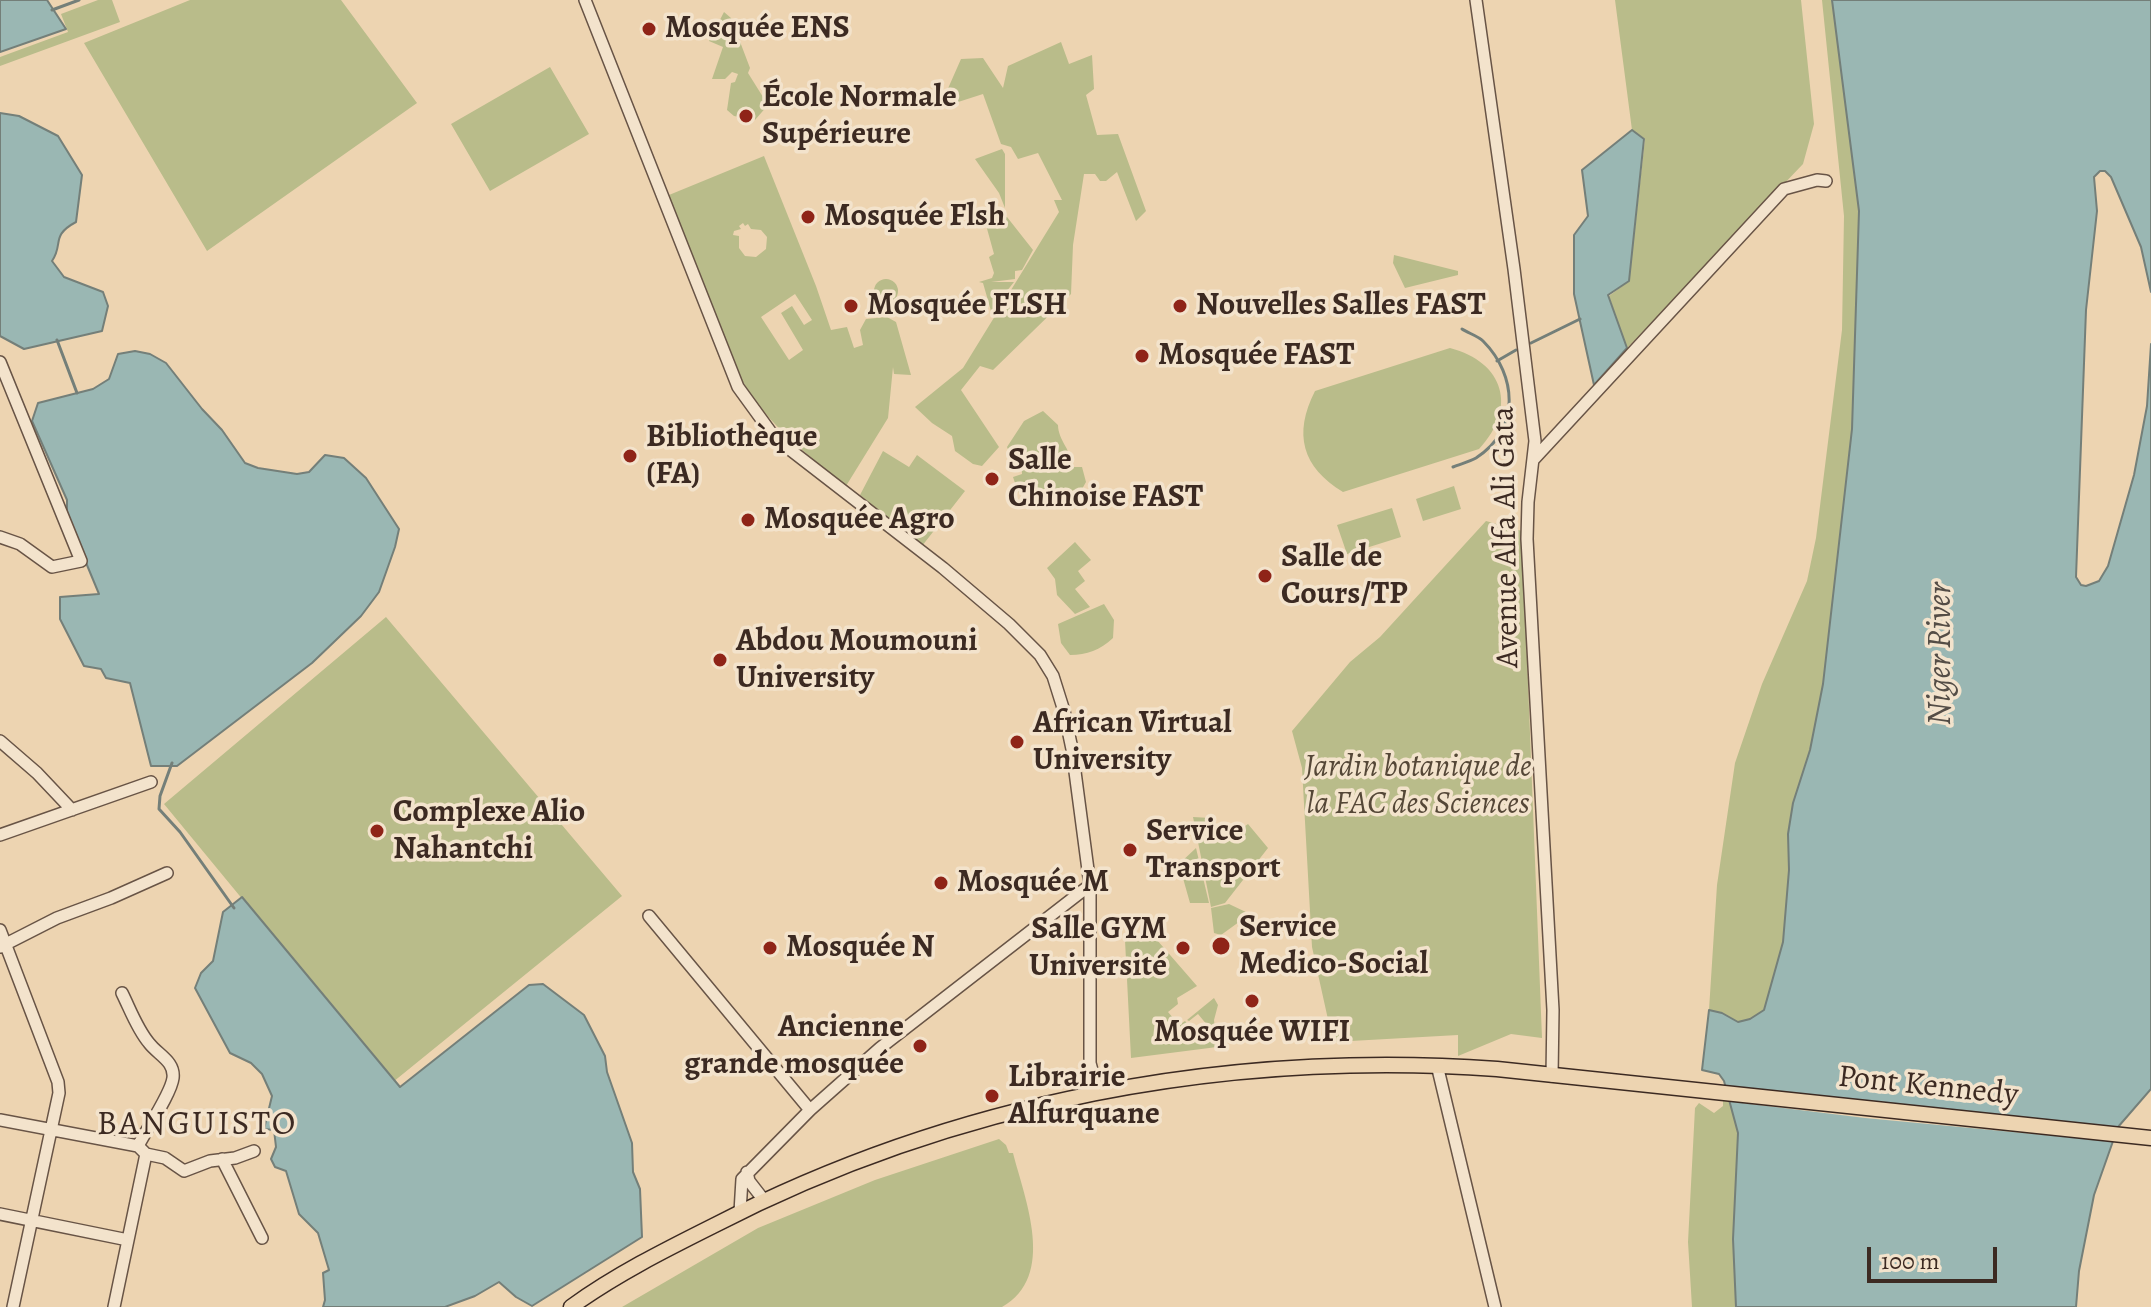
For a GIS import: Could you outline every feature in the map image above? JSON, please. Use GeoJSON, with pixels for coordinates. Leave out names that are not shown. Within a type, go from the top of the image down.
{"type":"FeatureCollection","features":[{"type":"Feature","properties":{"kind":"main road","name":"Pont Kennedy"},"geometry":{"type":"LineString","coordinates":[[571,1307],[661,1252],[763,1199],[902,1144],[1004,1114],[1098,1092],[1243,1070],[1437,1065],[2151,1138]]}},
{"type":"Feature","properties":{"kind":"street"},"geometry":{"type":"LineString","coordinates":[[585,0],[738,387],[775,438],[943,568],[1009,624],[1040,655],[1053,676],[1072,749],[1090,885],[1090,1063],[1098,1092]]}},
{"type":"Feature","properties":{"kind":"street","name":"Avenue Alfa Ali Gata"},"geometry":{"type":"LineString","coordinates":[[1476,0],[1535,441],[1527,539],[1553,1010],[1552,1076]]}},
{"type":"Feature","properties":{"kind":"street"},"geometry":{"type":"LineString","coordinates":[[1533,459],[1784,189],[1817,180],[1826,181]]}},
{"type":"Feature","properties":{"kind":"street"},"geometry":{"type":"LineString","coordinates":[[0,362],[81,561],[52,567],[20,544],[0,537]]}},
{"type":"Feature","properties":{"kind":"street"},"geometry":{"type":"LineString","coordinates":[[0,741],[37,773],[72,810]]}},
{"type":"Feature","properties":{"kind":"street"},"geometry":{"type":"LineString","coordinates":[[0,835],[151,782]]}},
{"type":"Feature","properties":{"kind":"street"},"geometry":{"type":"LineString","coordinates":[[3,946],[57,918],[167,873]]}},
{"type":"Feature","properties":{"kind":"street"},"geometry":{"type":"LineString","coordinates":[[740,1212],[742,1179],[810,1110],[880,1048],[1090,885]]}},
{"type":"Feature","properties":{"kind":"street"},"geometry":{"type":"LineString","coordinates":[[649,916],[810,1110]]}},
{"type":"Feature","properties":{"kind":"street"},"geometry":{"type":"LineString","coordinates":[[0,930],[3,946],[58,1082],[57,1105],[29,1221],[13,1307]]}},
{"type":"Feature","properties":{"kind":"street"},"geometry":{"type":"LineString","coordinates":[[114,1307],[144,1153],[173,1073],[166,1058],[142,1034],[122,993]]}},
{"type":"Feature","properties":{"kind":"street"},"geometry":{"type":"LineString","coordinates":[[1437,1065],[1495,1307]]}},
{"type":"Feature","properties":{"kind":"street"},"geometry":{"type":"LineString","coordinates":[[0,1120],[50,1129],[165,1158],[184,1171],[210,1161],[235,1158],[254,1151]]}},
{"type":"Feature","properties":{"kind":"street"},"geometry":{"type":"LineString","coordinates":[[222,1159],[262,1238]]}},
{"type":"Feature","properties":{"kind":"street"},"geometry":{"type":"LineString","coordinates":[[747,1172],[749,1181],[763,1199]]}},
{"type":"Feature","properties":{"kind":"street"},"geometry":{"type":"LineString","coordinates":[[0,1214],[128,1240]]}},
{"type":"Feature","properties":{"kind":"green space"},"geometry":{"type":"Polygon","coordinates":[[[98,0],[112,0],[120,22],[0,66],[0,57],[68,32],[61,14],[98,0]]]}},
{"type":"Feature","properties":{"kind":"green space"},"geometry":{"type":"Polygon","coordinates":[[[190,0],[341,0],[417,103],[207,251],[84,43],[190,0]]]}},
{"type":"Feature","properties":{"kind":"green space"},"geometry":{"type":"Polygon","coordinates":[[[1615,0],[1801,0],[1814,124],[1803,164],[1627,348],[1609,296],[1629,281],[1645,139],[1632,130],[1615,0]]]}},
{"type":"Feature","properties":{"kind":"green space"},"geometry":{"type":"Polygon","coordinates":[[[1822,0],[1832,0],[1859,211],[1852,429],[1823,684],[1788,834],[1789,870],[1783,942],[1764,1010],[1738,1022],[1709,1010],[1717,885],[1735,763],[1762,684],[1807,581],[1816,538],[1842,330],[1844,216],[1822,0]]]}},
{"type":"Feature","properties":{"kind":"green space"},"geometry":{"type":"Polygon","coordinates":[[[724,12],[731,18],[750,68],[748,73],[768,105],[755,120],[734,116],[727,110],[731,83],[735,82],[738,74],[732,72],[725,79],[712,79],[723,47],[709,41],[724,12]]]}},
{"type":"Feature","properties":{"kind":"green space"},"geometry":{"type":"Polygon","coordinates":[[[1061,42],[1069,64],[1092,55],[1094,89],[1086,95],[1097,135],[1118,134],[1146,211],[1136,221],[1117,172],[1106,181],[1100,181],[1095,174],[1084,174],[1073,245],[1071,294],[993,370],[980,366],[961,390],[999,447],[982,466],[973,464],[955,451],[952,436],[915,407],[963,368],[1059,212],[1054,200],[1062,200],[1038,153],[1018,159],[1011,147],[1001,144],[983,94],[955,103],[946,93],[961,59],[983,58],[1003,88],[1008,66],[1061,42]]]}},
{"type":"Feature","properties":{"kind":"green space"},"geometry":{"type":"Polygon","coordinates":[[[550,67],[589,134],[490,191],[451,124],[550,67]]]}},
{"type":"Feature","properties":{"kind":"green space"},"geometry":{"type":"Polygon","coordinates":[[[1002,149],[1005,154],[1005,208],[999,193],[975,159],[1002,149]]]}},
{"type":"Feature","properties":{"kind":"green space"},"geometry":{"type":"Polygon","coordinates":[[[764,156],[831,330],[847,327],[854,348],[863,345],[860,330],[866,319],[887,317],[896,322],[911,375],[894,374],[893,367],[888,418],[846,486],[783,432],[745,386],[669,195],[764,156]],[[743,223],[733,235],[739,236],[739,248],[745,256],[756,257],[766,249],[767,237],[761,230],[751,229],[743,223]],[[795,294],[761,317],[789,360],[803,350],[781,313],[792,306],[804,325],[812,320],[795,294]]]}},
{"type":"Feature","properties":{"kind":"green space"},"geometry":{"type":"Polygon","coordinates":[[[1007,217],[1033,250],[1022,270],[1015,271],[1015,279],[991,282],[1014,282],[991,311],[983,283],[979,282],[992,278],[994,273],[989,257],[994,254],[986,225],[1007,217]]]}},
{"type":"Feature","properties":{"kind":"green space"},"geometry":{"type":"Polygon","coordinates":[[[1394,255],[1458,271],[1458,275],[1405,288],[1393,263],[1394,255]]]}},
{"type":"Feature","properties":{"kind":"green space"},"geometry":{"type":"Polygon","coordinates":[[[886,279],[895,282],[898,291],[895,300],[886,303],[877,300],[874,291],[877,282],[886,279]]]}},
{"type":"Feature","properties":{"kind":"green space"},"geometry":{"type":"Polygon","coordinates":[[[1450,348],[1483,364],[1499,388],[1499,418],[1479,449],[1343,492],[1318,472],[1305,448],[1303,435],[1304,421],[1315,391],[1450,348]]]}},
{"type":"Feature","properties":{"kind":"green space"},"geometry":{"type":"Polygon","coordinates":[[[1043,411],[1058,425],[1073,467],[1082,467],[1086,482],[1082,489],[1041,496],[1018,492],[1013,477],[1022,474],[1021,460],[1012,459],[1007,447],[1024,421],[1043,411]]]}},
{"type":"Feature","properties":{"kind":"green space"},"geometry":{"type":"Polygon","coordinates":[[[883,451],[909,467],[917,455],[965,491],[922,546],[860,495],[883,451]]]}},
{"type":"Feature","properties":{"kind":"green space"},"geometry":{"type":"Polygon","coordinates":[[[1454,486],[1461,509],[1423,521],[1416,499],[1454,486]]]}},
{"type":"Feature","properties":{"kind":"green space"},"geometry":{"type":"Polygon","coordinates":[[[1392,508],[1401,537],[1347,554],[1337,525],[1392,508]]]}},
{"type":"Feature","properties":{"kind":"green space","name":"Jardin botanique de la FAC des Sciences"},"geometry":{"type":"Polygon","coordinates":[[[1486,521],[1522,531],[1542,1038],[1511,1034],[1458,1056],[1458,1035],[1333,1042],[1312,947],[1302,768],[1292,731],[1350,662],[1380,637],[1486,521]]]}},
{"type":"Feature","properties":{"kind":"green space"},"geometry":{"type":"Polygon","coordinates":[[[1075,542],[1091,560],[1078,571],[1085,581],[1075,589],[1090,607],[1075,614],[1057,595],[1055,579],[1047,568],[1075,542]]]}},
{"type":"Feature","properties":{"kind":"green space"},"geometry":{"type":"Polygon","coordinates":[[[1104,604],[1114,620],[1113,638],[1093,651],[1070,655],[1061,643],[1058,624],[1104,604]]]}},
{"type":"Feature","properties":{"kind":"green space","name":"Complexe Alio Nahantchi"},"geometry":{"type":"Polygon","coordinates":[[[386,617],[622,896],[393,1082],[164,804],[386,617]]]}},
{"type":"Feature","properties":{"kind":"green space"},"geometry":{"type":"Polygon","coordinates":[[[1193,817],[1210,818],[1228,838],[1248,824],[1268,848],[1225,903],[1211,907],[1193,817]]]}},
{"type":"Feature","properties":{"kind":"green space"},"geometry":{"type":"Polygon","coordinates":[[[1196,848],[1209,903],[1190,903],[1179,864],[1196,848]]]}},
{"type":"Feature","properties":{"kind":"green space"},"geometry":{"type":"Polygon","coordinates":[[[1229,904],[1250,914],[1221,935],[1214,933],[1211,908],[1229,904]]]}},
{"type":"Feature","properties":{"kind":"green space"},"geometry":{"type":"Polygon","coordinates":[[[1152,938],[1197,986],[1177,998],[1178,1004],[1168,1012],[1179,1025],[1185,1021],[1197,1036],[1208,1026],[1198,1014],[1187,1020],[1214,998],[1218,1005],[1214,1020],[1217,1047],[1131,1058],[1125,940],[1152,938]]]}},
{"type":"Feature","properties":{"kind":"green space"},"geometry":{"type":"Polygon","coordinates":[[[1723,1101],[1730,1102],[1738,1133],[1733,1239],[1736,1307],[1692,1307],[1688,1242],[1695,1108],[1699,1103],[1714,1113],[1723,1106],[1723,1101]]]}},
{"type":"Feature","properties":{"kind":"green space"},"geometry":{"type":"Polygon","coordinates":[[[999,1139],[1009,1153],[1013,1153],[1033,1236],[1029,1276],[1019,1293],[1002,1307],[622,1307],[758,1228],[875,1180],[999,1139]]]}},
{"type":"Feature","properties":{"kind":"water"},"geometry":{"type":"Polygon","coordinates":[[[0,0],[47,0],[66,29],[0,52],[0,0]]]}},
{"type":"Feature","properties":{"kind":"water","name":"Niger River"},"geometry":{"type":"Polygon","coordinates":[[[1832,0],[2151,0],[2151,292],[2141,247],[2111,177],[2100,171],[2094,177],[2097,211],[2086,310],[2076,577],[2081,585],[2086,586],[2099,581],[2108,566],[2134,475],[2147,406],[2151,344],[2151,1089],[2118,1127],[2094,1195],[2079,1271],[2076,1307],[1736,1307],[1733,1239],[1738,1133],[1724,1081],[1719,1074],[1702,1070],[1709,1010],[1738,1022],[1764,1010],[1783,942],[1789,870],[1788,834],[1823,684],[1852,429],[1859,211],[1832,0]]]}},
{"type":"Feature","properties":{"kind":"water"},"geometry":{"type":"Polygon","coordinates":[[[0,113],[19,116],[58,136],[82,175],[76,222],[60,236],[52,261],[64,277],[103,292],[108,306],[102,331],[24,349],[0,336],[0,113]]]}},
{"type":"Feature","properties":{"kind":"water"},"geometry":{"type":"Polygon","coordinates":[[[1632,130],[1644,139],[1629,281],[1608,295],[1627,348],[1594,385],[1574,294],[1574,235],[1588,216],[1582,170],[1632,130]]]}},
{"type":"Feature","properties":{"kind":"water"},"geometry":{"type":"Polygon","coordinates":[[[135,351],[150,354],[166,363],[222,430],[245,463],[297,474],[309,472],[325,455],[344,458],[366,478],[399,529],[379,592],[361,616],[312,663],[177,766],[151,766],[130,683],[106,678],[101,669],[84,666],[60,619],[60,597],[99,594],[67,517],[67,500],[32,421],[38,403],[93,389],[109,379],[118,354],[135,351]]]}},
{"type":"Feature","properties":{"kind":"water"},"geometry":{"type":"Polygon","coordinates":[[[242,897],[400,1087],[529,985],[543,984],[584,1015],[605,1056],[607,1072],[632,1143],[633,1172],[640,1189],[642,1237],[532,1306],[499,1282],[475,1296],[445,1307],[323,1307],[323,1273],[329,1270],[318,1233],[299,1214],[286,1171],[275,1167],[271,1159],[276,1147],[274,1130],[264,1129],[272,1096],[262,1074],[251,1063],[230,1053],[195,988],[201,973],[213,961],[223,912],[242,897]]]}},
{"type":"Feature","properties":{"kind":"pier"},"geometry":{"type":"Polygon","coordinates":[[[1723,1090],[2121,1131],[2118,1142],[1865,1118],[1726,1101],[1723,1090]]]}},
{"type":"Feature","properties":{"kind":"waterway"},"geometry":{"type":"LineString","coordinates":[[52,10],[79,0]]}},
{"type":"Feature","properties":{"kind":"waterway"},"geometry":{"type":"LineString","coordinates":[[1531,343],[1580,319]]}},
{"type":"Feature","properties":{"kind":"waterway"},"geometry":{"type":"LineString","coordinates":[[1453,467],[1476,458],[1490,446],[1501,433],[1509,402],[1508,386],[1495,355],[1481,339],[1462,329]]}},
{"type":"Feature","properties":{"kind":"waterway"},"geometry":{"type":"LineString","coordinates":[[57,340],[77,393]]}},
{"type":"Feature","properties":{"kind":"waterway"},"geometry":{"type":"LineString","coordinates":[[1497,361],[1516,350]]}},
{"type":"Feature","properties":{"kind":"waterway"},"geometry":{"type":"LineString","coordinates":[[172,763],[160,796],[159,809],[180,832],[234,908]]}},
{"type":"Feature","properties":{"kind":"place","name":"Mosquée ENS"},"geometry":{"type":"Point","coordinates":[649,29]}},
{"type":"Feature","properties":{"kind":"place","name":"École Normale Supérieure"},"geometry":{"type":"Point","coordinates":[746,116]}},
{"type":"Feature","properties":{"kind":"place","name":"Mosquée Flsh"},"geometry":{"type":"Point","coordinates":[808,217]}},
{"type":"Feature","properties":{"kind":"place","name":"Mosquée FLSH"},"geometry":{"type":"Point","coordinates":[851,306]}},
{"type":"Feature","properties":{"kind":"place","name":"Nouvelles Salles FAST"},"geometry":{"type":"Point","coordinates":[1180,306]}},
{"type":"Feature","properties":{"kind":"place","name":"Mosquée FAST"},"geometry":{"type":"Point","coordinates":[1142,356]}},
{"type":"Feature","properties":{"kind":"place","name":"Bibliothèque (FA)"},"geometry":{"type":"Point","coordinates":[630,456]}},
{"type":"Feature","properties":{"kind":"place","name":"Salle Chinoise FAST"},"geometry":{"type":"Point","coordinates":[992,479]}},
{"type":"Feature","properties":{"kind":"place","name":"Mosquée Agro"},"geometry":{"type":"Point","coordinates":[748,520]}},
{"type":"Feature","properties":{"kind":"place","name":"Salle de Cours/TP"},"geometry":{"type":"Point","coordinates":[1265,576]}},
{"type":"Feature","properties":{"kind":"place","name":"Abdou Moumouni University"},"geometry":{"type":"Point","coordinates":[720,660]}},
{"type":"Feature","properties":{"kind":"place","name":"African Virtual University"},"geometry":{"type":"Point","coordinates":[1017,742]}},
{"type":"Feature","properties":{"kind":"place","name":"Complexe Alio Nahantchi"},"geometry":{"type":"Point","coordinates":[377,831]}},
{"type":"Feature","properties":{"kind":"place","name":"Service Transport"},"geometry":{"type":"Point","coordinates":[1130,850]}},
{"type":"Feature","properties":{"kind":"place","name":"Mosquée M"},"geometry":{"type":"Point","coordinates":[941,883]}},
{"type":"Feature","properties":{"kind":"place","name":"Service Medico-Social"},"geometry":{"type":"Point","coordinates":[1221,946]}},
{"type":"Feature","properties":{"kind":"place","name":"Mosquée N"},"geometry":{"type":"Point","coordinates":[770,948]}},
{"type":"Feature","properties":{"kind":"place","name":"Salle GYM Université"},"geometry":{"type":"Point","coordinates":[1183,948]}},
{"type":"Feature","properties":{"kind":"place","name":"Mosquée WIFI"},"geometry":{"type":"Point","coordinates":[1252,1001]}},
{"type":"Feature","properties":{"kind":"place","name":"Ancienne grande mosquée"},"geometry":{"type":"Point","coordinates":[920,1046]}},
{"type":"Feature","properties":{"kind":"place","name":"Librairie Alfurquane"},"geometry":{"type":"Point","coordinates":[992,1096]}},
{"type":"Feature","properties":{"kind":"district","name":"BANGUISTO"},"geometry":{"type":"Point","coordinates":[197,1126]}}]}
